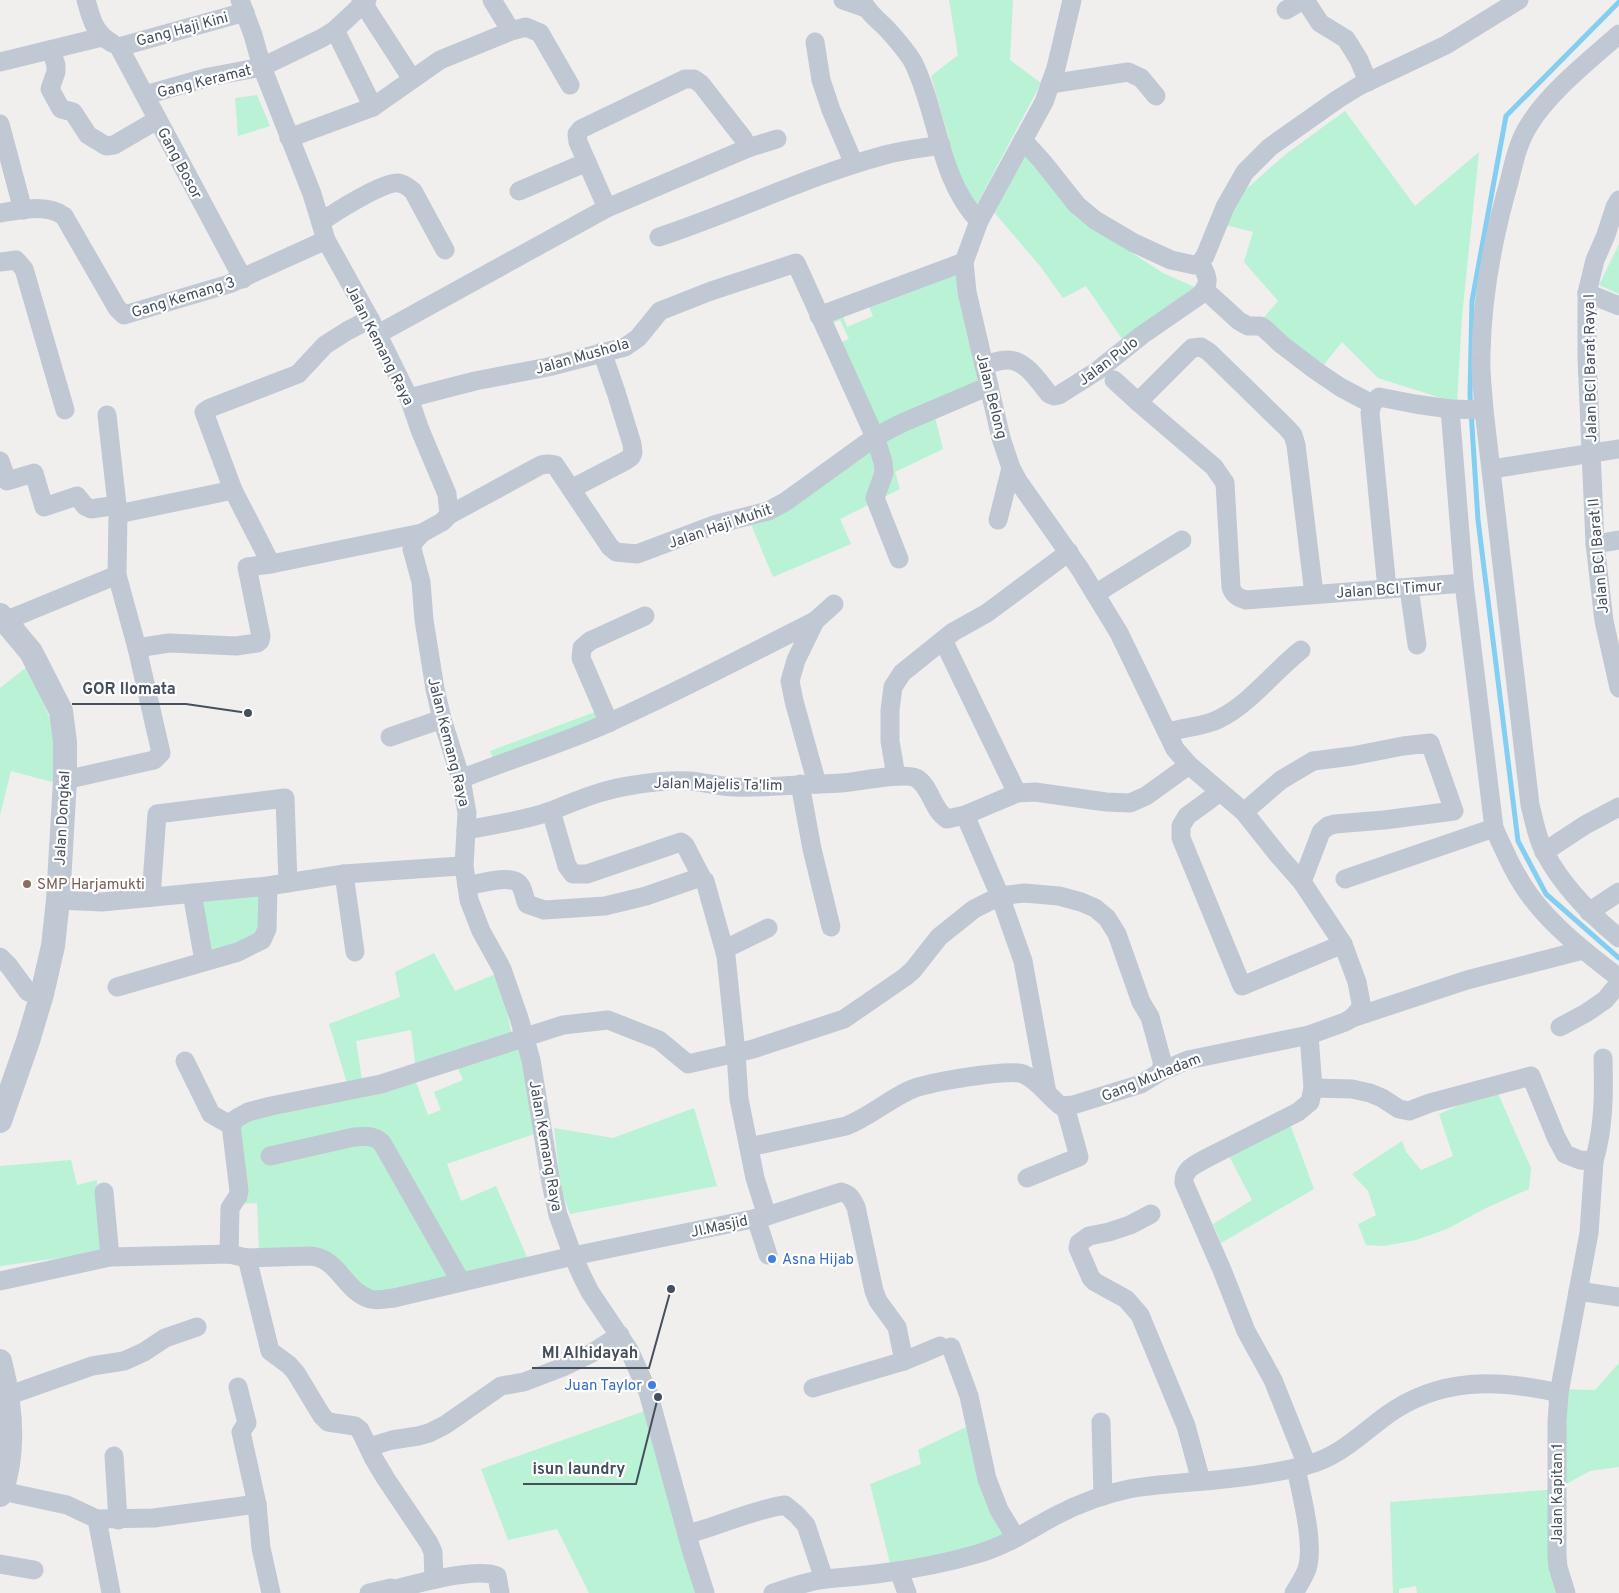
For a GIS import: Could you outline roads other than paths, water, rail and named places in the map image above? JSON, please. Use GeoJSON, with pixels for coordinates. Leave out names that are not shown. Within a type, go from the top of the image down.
{"type":"FeatureCollection","features":[{"type":"Feature","properties":{"kind":"street"},"geometry":{"type":"LineString","coordinates":[[86,0],[92,18],[102,37],[120,47]]}},
{"type":"Feature","properties":{"kind":"street"},"geometry":{"type":"LineString","coordinates":[[492,0],[511,32]]}},
{"type":"Feature","properties":{"kind":"street"},"geometry":{"type":"LineString","coordinates":[[843,0],[864,4],[897,40],[912,61],[923,85],[956,189],[971,213],[979,221]]}},
{"type":"Feature","properties":{"kind":"street","name":"Jalan Belong"},"geometry":{"type":"LineString","coordinates":[[1072,0],[1060,55],[1044,102],[979,221],[964,262],[967,292],[1001,438],[1011,468],[1027,494],[1069,552],[1130,654],[1175,749],[1189,765],[1244,812],[1302,882],[1342,944],[1360,993],[1360,1010],[1352,1018]]}},
{"type":"Feature","properties":{"kind":"street"},"geometry":{"type":"LineString","coordinates":[[1286,10],[1304,0],[1320,23],[1346,40],[1359,60],[1368,82]]}},
{"type":"Feature","properties":{"kind":"street"},"geometry":{"type":"LineString","coordinates":[[1023,140],[1077,204],[1095,220],[1134,243],[1170,260],[1194,265],[1200,263],[1205,256],[1226,207],[1244,172],[1270,146],[1338,99],[1368,82],[1446,45],[1519,0]]}},
{"type":"Feature","properties":{"kind":"street"},"geometry":{"type":"LineString","coordinates":[[364,1],[412,79]]}},
{"type":"Feature","properties":{"kind":"street","name":"Gang Keramat"},"geometry":{"type":"LineString","coordinates":[[145,95],[209,77],[262,67],[308,46],[334,30],[364,1]]}},
{"type":"Feature","properties":{"kind":"street","name":"Gang Haji Kini"},"geometry":{"type":"LineString","coordinates":[[120,47],[242,6]]}},
{"type":"Feature","properties":{"kind":"street","name":"Jalan Kemang Raya"},"geometry":{"type":"LineString","coordinates":[[242,6],[262,67],[312,194],[326,240],[374,327],[409,398],[422,436],[447,494],[449,516]]}},
{"type":"Feature","properties":{"kind":"street"},"geometry":{"type":"LineString","coordinates":[[290,138],[373,107],[440,60],[526,27],[540,33],[570,84]]}},
{"type":"Feature","properties":{"kind":"street"},"geometry":{"type":"LineString","coordinates":[[334,30],[373,107]]}},
{"type":"Feature","properties":{"kind":"street"},"geometry":{"type":"LineString","coordinates":[[1619,34],[1576,72],[1546,103],[1529,124],[1519,144],[1503,201],[1485,291],[1480,354],[1483,410],[1492,469],[1530,805],[1544,852],[1569,889],[1589,912],[1619,938]]}},
{"type":"Feature","properties":{"kind":"street"},"geometry":{"type":"LineString","coordinates":[[0,62],[102,37]]}},
{"type":"Feature","properties":{"kind":"street"},"geometry":{"type":"LineString","coordinates":[[814,42],[821,80],[831,110],[854,164]]}},
{"type":"Feature","properties":{"kind":"street","name":"Gang Bosor"},"geometry":{"type":"LineString","coordinates":[[120,47],[157,120],[243,279]]}},
{"type":"Feature","properties":{"kind":"street"},"geometry":{"type":"LineString","coordinates":[[51,50],[56,65],[54,78],[50,84],[51,94],[61,109],[73,112],[90,138],[102,145],[111,146],[157,120]]}},
{"type":"Feature","properties":{"kind":"street"},"geometry":{"type":"LineString","coordinates":[[1050,84],[1128,72],[1141,78],[1156,96]]}},
{"type":"Feature","properties":{"kind":"street"},"geometry":{"type":"LineString","coordinates":[[607,208],[578,142],[578,134],[581,129],[685,78],[694,79],[701,84],[743,138],[748,148]]}},
{"type":"Feature","properties":{"kind":"street"},"geometry":{"type":"LineString","coordinates":[[0,124],[23,210]]}},
{"type":"Feature","properties":{"kind":"street"},"geometry":{"type":"LineString","coordinates":[[271,564],[233,490],[204,412],[298,374],[330,342],[347,331],[374,327],[607,208],[748,148],[777,139]]}},
{"type":"Feature","properties":{"kind":"street"},"geometry":{"type":"LineString","coordinates":[[659,237],[707,221],[813,178],[854,164],[886,154],[941,145]]}},
{"type":"Feature","properties":{"kind":"street"},"geometry":{"type":"LineString","coordinates":[[519,191],[587,162]]}},
{"type":"Feature","properties":{"kind":"street"},"geometry":{"type":"LineString","coordinates":[[321,222],[359,199],[391,184],[398,183],[413,192],[445,250]]}},
{"type":"Feature","properties":{"kind":"street","name":"Jalan BCI Barat Raya I"},"geometry":{"type":"LineString","coordinates":[[1590,453],[1587,293],[1595,260],[1619,200]]}},
{"type":"Feature","properties":{"kind":"street","name":"Gang Kemang 3"},"geometry":{"type":"LineString","coordinates":[[0,213],[23,210],[55,210],[64,216],[117,308],[124,315],[243,279],[326,240]]}},
{"type":"Feature","properties":{"kind":"street"},"geometry":{"type":"LineString","coordinates":[[0,262],[16,260],[24,269],[65,410]]}},
{"type":"Feature","properties":{"kind":"street"},"geometry":{"type":"LineString","coordinates":[[899,559],[875,498],[884,473],[875,437],[820,316],[964,262]]}},
{"type":"Feature","properties":{"kind":"street","name":"Jalan Mushola"},"geometry":{"type":"LineString","coordinates":[[409,398],[612,351],[632,343],[660,311],[711,291],[794,263],[798,264],[820,316]]}},
{"type":"Feature","properties":{"kind":"street"},"geometry":{"type":"LineString","coordinates":[[1200,263],[1208,276],[1205,290],[1239,321],[1248,326],[1260,326],[1315,370],[1340,387],[1372,404]]}},
{"type":"Feature","properties":{"kind":"street","name":"Jalan Pulo"},"geometry":{"type":"LineString","coordinates":[[984,365],[1008,360],[1015,361],[1026,367],[1049,394],[1059,395],[1097,372],[1142,335],[1205,290]]}},
{"type":"Feature","properties":{"kind":"street"},"geometry":{"type":"LineString","coordinates":[[1587,293],[1619,306]]}},
{"type":"Feature","properties":{"kind":"street"},"geometry":{"type":"LineString","coordinates":[[1114,380],[1138,402],[1192,348],[1200,348],[1209,352],[1286,427],[1293,435],[1296,445],[1314,594]]}},
{"type":"Feature","properties":{"kind":"street"},"geometry":{"type":"LineString","coordinates":[[571,489],[625,462],[631,458],[633,453],[632,444],[602,352]]}},
{"type":"Feature","properties":{"kind":"street","name":"Jalan Haji Muhit"},"geometry":{"type":"LineString","coordinates":[[449,516],[541,465],[548,464],[555,466],[610,547],[616,552],[637,554],[717,524],[768,511],[785,502],[875,437],[902,423],[989,386]]}},
{"type":"Feature","properties":{"kind":"street"},"geometry":{"type":"LineString","coordinates":[[1387,590],[1370,413],[1374,399],[1379,396],[1415,404],[1452,409],[1483,410]]}},
{"type":"Feature","properties":{"kind":"street","name":"Jalan BCI Timur"},"geometry":{"type":"LineString","coordinates":[[1138,402],[1214,466],[1224,483],[1232,592],[1238,598],[1246,600],[1464,583]]}},
{"type":"Feature","properties":{"kind":"street"},"geometry":{"type":"LineString","coordinates":[[1452,409],[1464,583],[1494,828],[1508,859],[1531,897],[1552,921],[1583,950],[1619,978]]}},
{"type":"Feature","properties":{"kind":"street"},"geometry":{"type":"LineString","coordinates":[[65,780],[154,760],[160,755],[161,750],[137,648],[117,575],[117,510],[107,415]]}},
{"type":"Feature","properties":{"kind":"street"},"geometry":{"type":"LineString","coordinates":[[1492,469],[1619,449]]}},
{"type":"Feature","properties":{"kind":"street","name":"Jalan BCI Barat II"},"geometry":{"type":"LineString","coordinates":[[1590,453],[1595,544],[1611,619],[1619,688]]}},
{"type":"Feature","properties":{"kind":"street"},"geometry":{"type":"LineString","coordinates":[[0,461],[7,481],[34,473],[44,507],[77,496],[85,506],[91,509],[117,510],[233,490]]}},
{"type":"Feature","properties":{"kind":"street"},"geometry":{"type":"LineString","coordinates":[[998,520],[1011,468]]}},
{"type":"Feature","properties":{"kind":"street"},"geometry":{"type":"LineString","coordinates":[[137,648],[169,643],[236,646],[257,643],[260,641],[261,636],[247,567],[271,564],[422,533],[449,516]]}},
{"type":"Feature","properties":{"kind":"street","name":"Jalan Kemang Raya"},"geometry":{"type":"LineString","coordinates":[[422,533],[412,549],[421,582],[431,668],[442,719],[461,779],[467,813],[464,854],[466,886],[475,916],[502,969],[519,1018],[535,1080],[558,1216],[573,1256],[590,1292],[620,1335],[648,1392],[705,1593]]}},
{"type":"Feature","properties":{"kind":"street"},"geometry":{"type":"LineString","coordinates":[[1095,594],[1182,540]]}},
{"type":"Feature","properties":{"kind":"street"},"geometry":{"type":"LineString","coordinates":[[1595,544],[1619,540]]}},
{"type":"Feature","properties":{"kind":"street"},"geometry":{"type":"LineString","coordinates":[[896,776],[890,741],[890,710],[893,687],[902,673],[953,632],[987,613],[1069,552]]}},
{"type":"Feature","properties":{"kind":"street"},"geometry":{"type":"LineString","coordinates":[[2,620],[117,575]]}},
{"type":"Feature","properties":{"kind":"street"},"geometry":{"type":"LineString","coordinates":[[1409,588],[1417,645]]}},
{"type":"Feature","properties":{"kind":"street"},"geometry":{"type":"LineString","coordinates":[[461,779],[534,753],[609,723],[686,687],[815,621],[834,604]]}},
{"type":"Feature","properties":{"kind":"street"},"geometry":{"type":"LineString","coordinates":[[609,723],[581,658],[582,648],[590,641],[645,616]]}},
{"type":"Feature","properties":{"kind":"street","name":"Jalan Dongkal"},"geometry":{"type":"LineString","coordinates":[[0,1121],[28,1041],[53,946],[58,900],[65,780],[65,742],[61,711],[46,678],[31,652],[2,620]]}},
{"type":"Feature","properties":{"kind":"street"},"geometry":{"type":"LineString","coordinates":[[815,621],[796,660],[790,680],[809,784],[857,782],[896,776],[911,776],[922,783],[940,813],[948,819],[965,815],[1017,793],[1035,792],[1106,802],[1130,803],[1146,796],[1189,765]]}},
{"type":"Feature","properties":{"kind":"street"},"geometry":{"type":"LineString","coordinates":[[943,640],[1017,793]]}},
{"type":"Feature","properties":{"kind":"street"},"geometry":{"type":"LineString","coordinates":[[1168,734],[1221,718],[1253,695],[1270,679],[1280,666],[1301,650]]}},
{"type":"Feature","properties":{"kind":"street"},"geometry":{"type":"LineString","coordinates":[[390,736],[442,719]]}},
{"type":"Feature","properties":{"kind":"street"},"geometry":{"type":"LineString","coordinates":[[1244,812],[1281,780],[1313,760],[1352,756],[1430,743],[1454,811],[1328,826],[1321,832],[1302,882]]}},
{"type":"Feature","properties":{"kind":"street","name":"Jalan Majelis Ta'lim"},"geometry":{"type":"LineString","coordinates":[[466,830],[516,821],[551,811],[590,795],[634,784],[690,781],[733,787],[765,787],[809,784],[812,848],[831,927]]}},
{"type":"Feature","properties":{"kind":"street"},"geometry":{"type":"LineString","coordinates":[[1220,792],[1183,821],[1180,832],[1242,986],[1342,944]]}},
{"type":"Feature","properties":{"kind":"street"},"geometry":{"type":"LineString","coordinates":[[151,897],[157,814],[285,798],[288,884]]}},
{"type":"Feature","properties":{"kind":"street"},"geometry":{"type":"LineString","coordinates":[[1544,852],[1585,825],[1619,807]]}},
{"type":"Feature","properties":{"kind":"street"},"geometry":{"type":"LineString","coordinates":[[551,811],[567,866],[573,874],[587,874],[683,842],[708,887],[728,965],[739,1099],[768,1255]]}},
{"type":"Feature","properties":{"kind":"street"},"geometry":{"type":"LineString","coordinates":[[965,815],[1000,896],[1023,961],[1048,1093]]}},
{"type":"Feature","properties":{"kind":"street"},"geometry":{"type":"LineString","coordinates":[[1345,879],[1494,828]]}},
{"type":"Feature","properties":{"kind":"street"},"geometry":{"type":"LineString","coordinates":[[58,900],[102,902],[288,884],[344,874],[460,866]]}},
{"type":"Feature","properties":{"kind":"street"},"geometry":{"type":"LineString","coordinates":[[344,874],[355,952]]}},
{"type":"Feature","properties":{"kind":"street"},"geometry":{"type":"LineString","coordinates":[[466,886],[513,879],[520,885],[527,904],[547,910],[613,904],[646,896],[702,878]]}},
{"type":"Feature","properties":{"kind":"street"},"geometry":{"type":"LineString","coordinates":[[117,988],[238,952],[262,940],[267,929],[268,886]]}},
{"type":"Feature","properties":{"kind":"street"},"geometry":{"type":"LineString","coordinates":[[1589,912],[1619,892]]}},
{"type":"Feature","properties":{"kind":"street"},"geometry":{"type":"LineString","coordinates":[[192,893],[204,961]]}},
{"type":"Feature","properties":{"kind":"street"},"geometry":{"type":"LineString","coordinates":[[434,1579],[432,1552],[429,1543],[374,1460],[365,1436],[355,1426],[328,1422],[322,1416],[293,1369],[270,1351],[238,1256],[230,1208],[239,1191],[231,1125],[242,1114],[271,1106],[380,1084],[563,1025],[608,1020],[659,1040],[688,1064],[736,1053],[811,1031],[844,1019],[905,977],[913,970],[939,937],[974,909],[1000,896],[1024,894],[1060,896],[1095,908],[1107,918],[1116,934],[1141,1002],[1150,1016],[1159,1049],[1162,1071]]}},
{"type":"Feature","properties":{"kind":"street"},"geometry":{"type":"LineString","coordinates":[[725,949],[768,928]]}},
{"type":"Feature","properties":{"kind":"street","name":"Gang Muhadam"},"geometry":{"type":"LineString","coordinates":[[1065,1106],[1100,1098],[1141,1084],[1162,1071],[1188,1060],[1309,1035],[1352,1018],[1467,980],[1583,950]]}},
{"type":"Feature","properties":{"kind":"street"},"geometry":{"type":"LineString","coordinates":[[0,957],[28,992]]}},
{"type":"Feature","properties":{"kind":"street"},"geometry":{"type":"LineString","coordinates":[[1560,1027],[1605,1000],[1619,984]]}},
{"type":"Feature","properties":{"kind":"street"},"geometry":{"type":"LineString","coordinates":[[1294,1593],[1305,1573],[1309,1558],[1301,1467],[1273,1380],[1246,1331],[1184,1183],[1184,1177],[1190,1168],[1205,1159],[1304,1109],[1310,1102],[1313,1088],[1309,1035]]}},
{"type":"Feature","properties":{"kind":"street","name":"Jalan Kapitan 1"},"geometry":{"type":"LineString","coordinates":[[1566,1593],[1557,1556],[1557,1422],[1559,1393],[1591,1216],[1594,1161],[1598,1148],[1602,1118],[1603,1058]]}},
{"type":"Feature","properties":{"kind":"street"},"geometry":{"type":"LineString","coordinates":[[186,1061],[211,1114],[225,1122],[233,1122]]}},
{"type":"Feature","properties":{"kind":"street"},"geometry":{"type":"LineString","coordinates":[[749,1147],[846,1126],[911,1090],[934,1083],[1018,1072],[1030,1078],[1058,1103],[1065,1106],[1079,1157],[1027,1178]]}},
{"type":"Feature","properties":{"kind":"street"},"geometry":{"type":"LineString","coordinates":[[1313,1088],[1352,1089],[1370,1093],[1399,1109],[1409,1111],[1430,1103],[1531,1076],[1565,1154],[1580,1160],[1594,1161]]}},
{"type":"Feature","properties":{"kind":"street"},"geometry":{"type":"LineString","coordinates":[[270,1156],[354,1137],[367,1136],[377,1138],[382,1143],[460,1282]]}},
{"type":"Feature","properties":{"kind":"street"},"geometry":{"type":"LineString","coordinates":[[104,1192],[110,1257]]}},
{"type":"Feature","properties":{"kind":"street","name":"Jl.Masjid"},"geometry":{"type":"LineString","coordinates":[[0,1280],[110,1257],[318,1256],[331,1264],[362,1296],[372,1299],[394,1298],[573,1256],[761,1217],[841,1192],[848,1193],[856,1207],[874,1291],[878,1301],[897,1327],[904,1361]]}},
{"type":"Feature","properties":{"kind":"street"},"geometry":{"type":"LineString","coordinates":[[1151,1214],[1119,1230],[1089,1236],[1079,1243],[1078,1248],[1091,1278],[1100,1286],[1126,1299],[1140,1315],[1186,1426],[1201,1482]]}},
{"type":"Feature","properties":{"kind":"street"},"geometry":{"type":"LineString","coordinates":[[1578,1291],[1619,1297]]}},
{"type":"Feature","properties":{"kind":"street"},"geometry":{"type":"LineString","coordinates":[[7,1396],[92,1366],[124,1361],[144,1352],[165,1338],[197,1327]]}},
{"type":"Feature","properties":{"kind":"street"},"geometry":{"type":"LineString","coordinates":[[369,1447],[392,1440],[429,1433],[444,1425],[501,1386],[524,1382],[563,1367],[620,1335]]}},
{"type":"Feature","properties":{"kind":"street"},"geometry":{"type":"LineString","coordinates":[[813,1388],[945,1347],[969,1396],[987,1479],[1000,1510],[1016,1538]]}},
{"type":"Feature","properties":{"kind":"street"},"geometry":{"type":"LineString","coordinates":[[0,1361],[7,1396],[11,1436],[1,1493],[68,1505],[97,1518],[118,1520],[182,1515],[218,1508],[257,1504]]}},
{"type":"Feature","properties":{"kind":"street"},"geometry":{"type":"LineString","coordinates":[[773,1593],[833,1584],[977,1554],[996,1548],[1058,1514],[1103,1496],[1130,1489],[1201,1482],[1301,1467],[1334,1455],[1403,1404],[1437,1390],[1496,1383],[1534,1387],[1559,1393]]}},
{"type":"Feature","properties":{"kind":"street"},"geometry":{"type":"LineString","coordinates":[[238,1387],[247,1423],[241,1432],[257,1504],[261,1548],[271,1593]]}},
{"type":"Feature","properties":{"kind":"street"},"geometry":{"type":"LineString","coordinates":[[1101,1422],[1103,1496]]}},
{"type":"Feature","properties":{"kind":"street"},"geometry":{"type":"LineString","coordinates":[[114,1456],[118,1520]]}},
{"type":"Feature","properties":{"kind":"street"},"geometry":{"type":"LineString","coordinates":[[687,1534],[767,1508],[785,1505],[797,1514],[806,1525],[833,1584]]}},
{"type":"Feature","properties":{"kind":"street"},"geometry":{"type":"LineString","coordinates":[[97,1518],[110,1593]]}},
{"type":"Feature","properties":{"kind":"street"},"geometry":{"type":"LineString","coordinates":[[0,1564],[34,1570]]}},
{"type":"Feature","properties":{"kind":"street"},"geometry":{"type":"LineString","coordinates":[[899,1571],[908,1593]]}},
{"type":"Feature","properties":{"kind":"street"},"geometry":{"type":"LineString","coordinates":[[369,1593],[391,1588],[398,1591],[434,1579],[484,1573],[497,1576],[500,1593]]}},
{"type":"Feature","properties":{"kind":"waterway"},"geometry":{"type":"LineString","coordinates":[[1619,2],[1506,116],[1472,301],[1470,395],[1478,520],[1518,841],[1546,894],[1619,958]]}},
{"type":"Feature","properties":{"kind":"place","name":"GOR Ilomata"},"geometry":{"type":"Point","coordinates":[248,713]}},
{"type":"Feature","properties":{"kind":"place","name":"SMP Harjamukti"},"geometry":{"type":"Point","coordinates":[27,884]}},
{"type":"Feature","properties":{"kind":"place","name":"Asna Hijab"},"geometry":{"type":"Point","coordinates":[772,1259]}},
{"type":"Feature","properties":{"kind":"place","name":"MI Alhidayah"},"geometry":{"type":"Point","coordinates":[671,1289]}},
{"type":"Feature","properties":{"kind":"place","name":"Juan Taylor"},"geometry":{"type":"Point","coordinates":[652,1385]}},
{"type":"Feature","properties":{"kind":"place","name":"isun laundry"},"geometry":{"type":"Point","coordinates":[658,1397]}}]}
